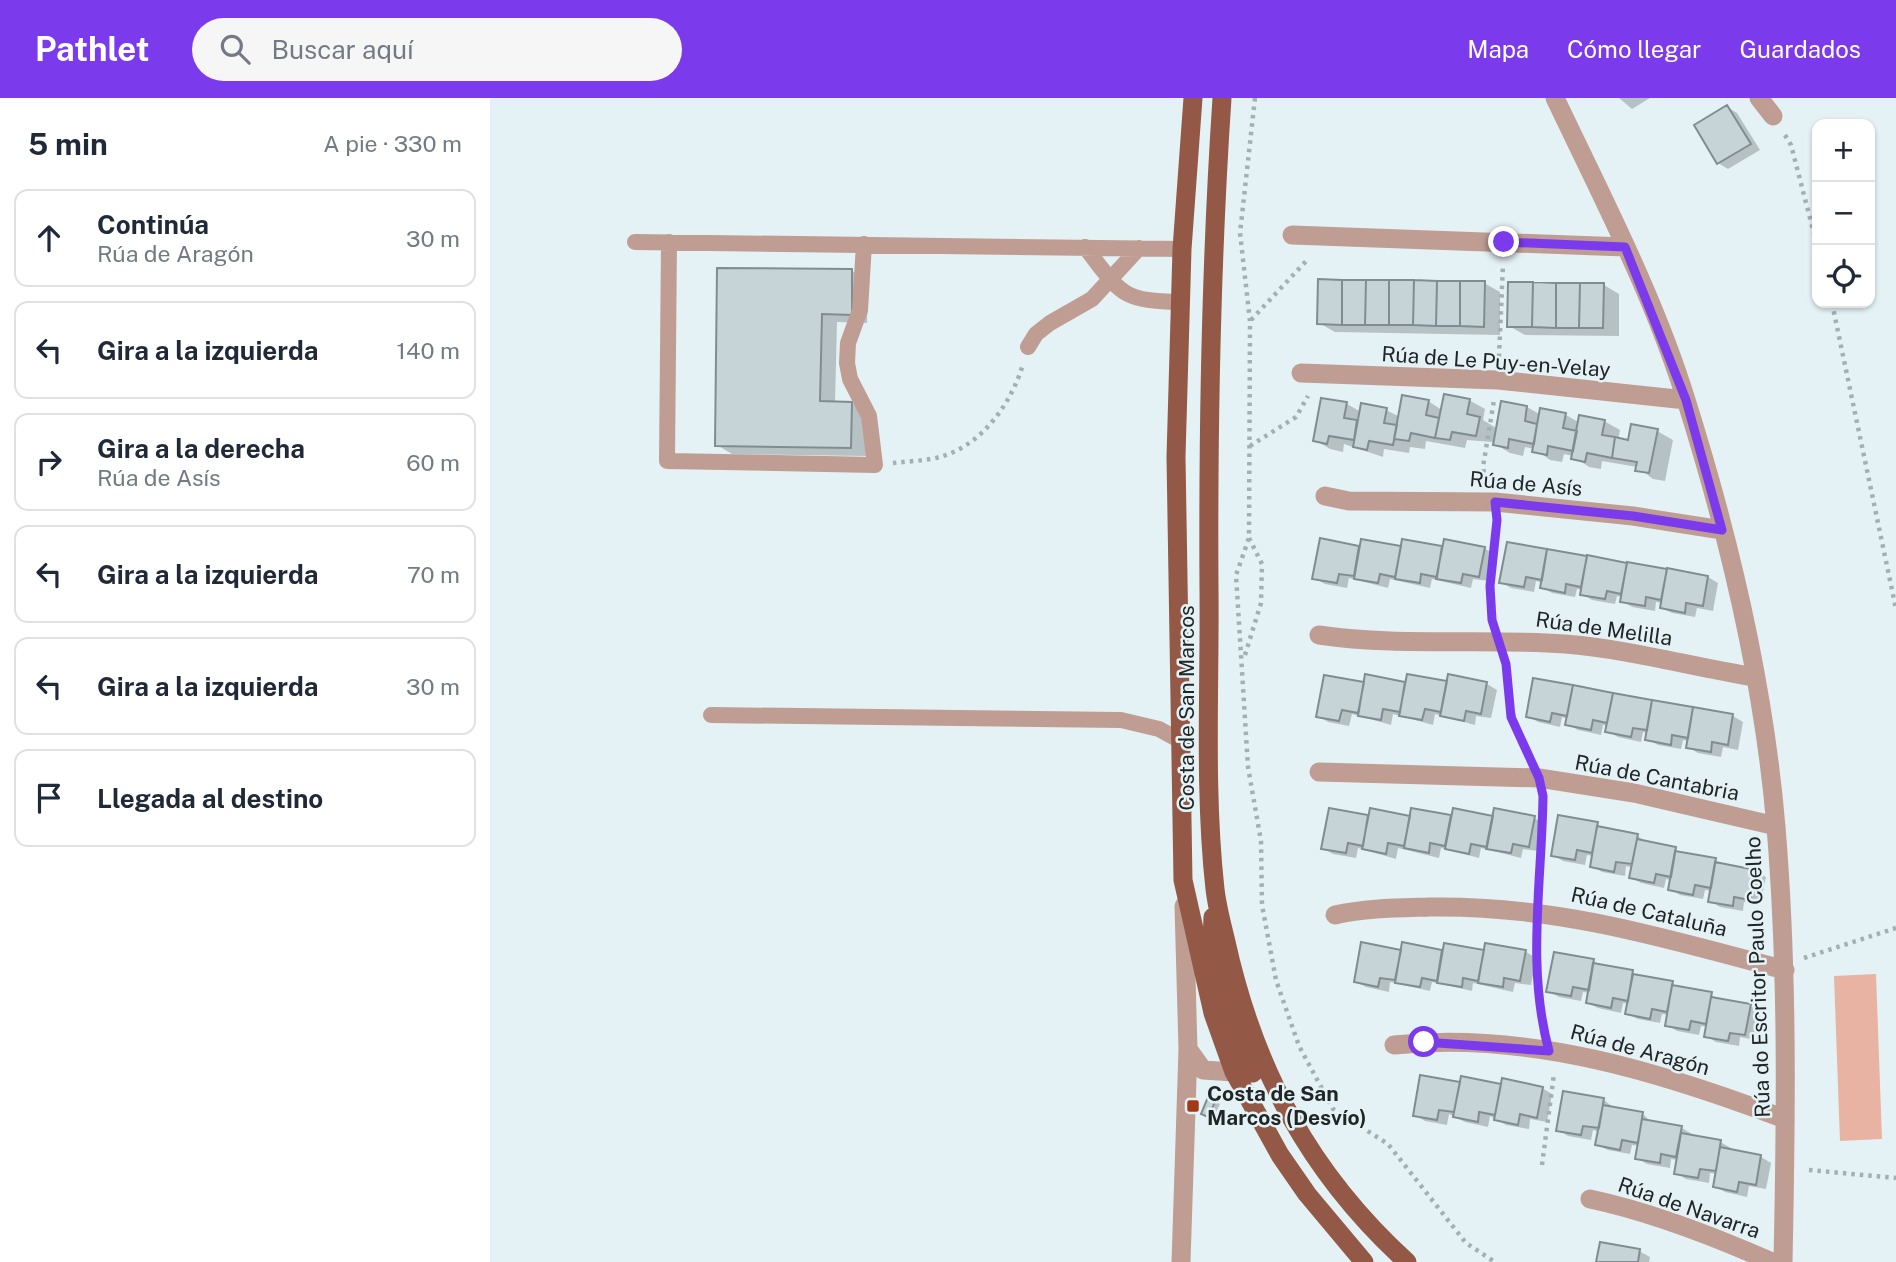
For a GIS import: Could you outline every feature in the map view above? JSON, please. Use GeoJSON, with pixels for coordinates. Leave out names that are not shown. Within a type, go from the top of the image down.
{"type":"FeatureCollection","features":[{"type":"Feature","properties":{"kind":"main road","name":"Costa de San Marcos"},"geometry":{"type":"LineString","coordinates":[[1193,98],[1182,249],[1176,457],[1183,880],[1213,1013],[1234,1072],[1280,1156],[1307,1194],[1364,1262]]}},
{"type":"Feature","properties":{"kind":"main road"},"geometry":{"type":"LineString","coordinates":[[1187,169],[1206,98]]}},
{"type":"Feature","properties":{"kind":"main road","name":"Costa de San Marcos"},"geometry":{"type":"LineString","coordinates":[[1222,98],[1212,259],[1208,474],[1211,831],[1215,891],[1235,981],[1255,1047],[1284,1110],[1345,1195],[1407,1262]]}},
{"type":"Feature","properties":{"kind":"main road"},"geometry":{"type":"LineString","coordinates":[[1215,891],[1212,948],[1233,1026],[1264,1096],[1284,1110]]}},
{"type":"Feature","properties":{"kind":"main road"},"geometry":{"type":"LineString","coordinates":[[1213,1013],[1233,1026]]}},
{"type":"Feature","properties":{"kind":"main road"},"geometry":{"type":"LineString","coordinates":[[1234,1072],[1242,1051]]}},
{"type":"Feature","properties":{"kind":"street","name":"Rúa do Escritor Paulo Coelho"},"geometry":{"type":"LineString","coordinates":[[1555,98],[1625,247],[1686,400],[1722,530],[1755,677],[1776,826],[1785,970],[1783,1262]]}},
{"type":"Feature","properties":{"kind":"street"},"geometry":{"type":"LineString","coordinates":[[1759,98],[1773,116]]}},
{"type":"Feature","properties":{"kind":"street"},"geometry":{"type":"LineString","coordinates":[[1292,235],[1625,247]]}},
{"type":"Feature","properties":{"kind":"street","name":"Rúa de Le Puy-en-Velay"},"geometry":{"type":"LineString","coordinates":[[1311,374],[1498,380],[1686,400]]}},
{"type":"Feature","properties":{"kind":"street","name":"Rúa de Asís"},"geometry":{"type":"LineString","coordinates":[[1325,496],[1349,501],[1495,502],[1633,516],[1722,530]]}},
{"type":"Feature","properties":{"kind":"street","name":"Rúa de Melilla"},"geometry":{"type":"LineString","coordinates":[[1320,635],[1351,640],[1498,640],[1569,644],[1755,677]]}},
{"type":"Feature","properties":{"kind":"street","name":"Rúa de Cantabria"},"geometry":{"type":"LineString","coordinates":[[1319,772],[1539,778],[1634,793],[1776,826]]}},
{"type":"Feature","properties":{"kind":"street"},"geometry":{"type":"LineString","coordinates":[[1181,1262],[1188,1049],[1183,880]]}},
{"type":"Feature","properties":{"kind":"street","name":"Rúa de Cataluña"},"geometry":{"type":"LineString","coordinates":[[1335,915],[1363,908],[1459,906],[1536,912],[1596,920],[1686,941],[1785,970]]}},
{"type":"Feature","properties":{"kind":"street"},"geometry":{"type":"LineString","coordinates":[[1188,1049],[1198,1023],[1213,1013]]}},
{"type":"Feature","properties":{"kind":"street","name":"Rúa de Aragón"},"geometry":{"type":"LineString","coordinates":[[1395,1045],[1424,1042],[1549,1051],[1597,1059],[1682,1083],[1786,1119]]}},
{"type":"Feature","properties":{"kind":"street"},"geometry":{"type":"LineString","coordinates":[[1188,1049],[1203,1070]]}},
{"type":"Feature","properties":{"kind":"street"},"geometry":{"type":"LineString","coordinates":[[1203,1070],[1234,1072]]}},
{"type":"Feature","properties":{"kind":"street"},"geometry":{"type":"LineString","coordinates":[[1186,1105],[1203,1070]]}},
{"type":"Feature","properties":{"kind":"street","name":"Rúa de Navarra"},"geometry":{"type":"LineString","coordinates":[[1590,1199],[1625,1207],[1697,1231],[1772,1262]]}},
{"type":"Feature","properties":{"kind":"lane"},"geometry":{"type":"LineString","coordinates":[[635,242],[1182,249]]}},
{"type":"Feature","properties":{"kind":"lane"},"geometry":{"type":"LineString","coordinates":[[669,242],[667,461],[875,465],[869,416],[850,379],[847,363],[848,343],[860,310],[864,244]]}},
{"type":"Feature","properties":{"kind":"lane"},"geometry":{"type":"LineString","coordinates":[[1085,247],[1112,281],[1136,299],[1180,302]]}},
{"type":"Feature","properties":{"kind":"lane"},"geometry":{"type":"LineString","coordinates":[[1028,347],[1036,334],[1050,323],[1093,299],[1139,248]]}},
{"type":"Feature","properties":{"kind":"lane"},"geometry":{"type":"LineString","coordinates":[[711,715],[1121,720],[1159,729],[1180,740]]}},
{"type":"Feature","properties":{"kind":"path"},"geometry":{"type":"LineString","coordinates":[[1255,98],[1240,233],[1250,321],[1249,538],[1237,575],[1244,660],[1248,766],[1261,841],[1262,905],[1276,980],[1299,1046],[1333,1108],[1388,1144],[1466,1243],[1495,1262]]}},
{"type":"Feature","properties":{"kind":"path"},"geometry":{"type":"LineString","coordinates":[[1773,116],[1791,145],[1812,226]]}},
{"type":"Feature","properties":{"kind":"path"},"geometry":{"type":"LineString","coordinates":[[1250,321],[1309,258],[1322,236]]}},
{"type":"Feature","properties":{"kind":"path"},"geometry":{"type":"LineString","coordinates":[[1833,308],[1896,609]]}},
{"type":"Feature","properties":{"kind":"path"},"geometry":{"type":"LineString","coordinates":[[875,465],[942,456],[960,448],[985,429],[1016,388],[1028,347]]}},
{"type":"Feature","properties":{"kind":"path"},"geometry":{"type":"LineString","coordinates":[[1250,446],[1296,417],[1311,374]]}},
{"type":"Feature","properties":{"kind":"path"},"geometry":{"type":"LineString","coordinates":[[1495,502],[1497,520],[1490,586],[1492,620],[1506,664],[1511,717],[1539,778],[1543,796],[1536,912],[1538,1001],[1555,1068],[1542,1165]]}},
{"type":"Feature","properties":{"kind":"path"},"geometry":{"type":"LineString","coordinates":[[1244,660],[1261,603],[1262,564],[1249,538]]}},
{"type":"Feature","properties":{"kind":"path"},"geometry":{"type":"LineString","coordinates":[[1809,958],[1896,928]]}},
{"type":"Feature","properties":{"kind":"path"},"geometry":{"type":"LineString","coordinates":[[1810,1170],[1896,1178]]}},
{"type":"Feature","properties":{"kind":"shaded area"},"geometry":{"type":"Polygon","coordinates":[[[1876,974],[1882,1139],[1840,1141],[1834,976],[1876,974]]]}},
{"type":"Feature","properties":{"kind":"building"},"geometry":{"type":"Polygon","coordinates":[[[1727,105],[1751,144],[1717,164],[1694,125],[1727,105]]]}},
{"type":"Feature","properties":{"kind":"building"},"geometry":{"type":"Polygon","coordinates":[[[717,268],[852,269],[852,315],[822,314],[820,401],[852,402],[851,448],[715,446],[717,268]]]}},
{"type":"Feature","properties":{"kind":"building"},"geometry":{"type":"Polygon","coordinates":[[[1318,279],[1342,280],[1342,325],[1317,324],[1318,279]]]}},
{"type":"Feature","properties":{"kind":"building"},"geometry":{"type":"Polygon","coordinates":[[[1342,280],[1366,280],[1365,325],[1342,325],[1342,280]]]}},
{"type":"Feature","properties":{"kind":"building"},"geometry":{"type":"Polygon","coordinates":[[[1366,280],[1389,280],[1389,325],[1365,325],[1366,280]]]}},
{"type":"Feature","properties":{"kind":"building"},"geometry":{"type":"Polygon","coordinates":[[[1389,280],[1414,280],[1413,325],[1389,325],[1389,280]]]}},
{"type":"Feature","properties":{"kind":"building"},"geometry":{"type":"Polygon","coordinates":[[[1414,280],[1437,281],[1436,326],[1413,325],[1414,280]]]}},
{"type":"Feature","properties":{"kind":"building"},"geometry":{"type":"Polygon","coordinates":[[[1437,281],[1460,281],[1460,326],[1436,326],[1437,281]]]}},
{"type":"Feature","properties":{"kind":"building"},"geometry":{"type":"Polygon","coordinates":[[[1460,281],[1485,281],[1484,327],[1460,326],[1460,281]]]}},
{"type":"Feature","properties":{"kind":"building"},"geometry":{"type":"Polygon","coordinates":[[[1508,282],[1533,282],[1532,327],[1507,327],[1508,282]]]}},
{"type":"Feature","properties":{"kind":"building"},"geometry":{"type":"Polygon","coordinates":[[[1533,282],[1556,283],[1556,328],[1532,327],[1533,282]]]}},
{"type":"Feature","properties":{"kind":"building"},"geometry":{"type":"Polygon","coordinates":[[[1556,283],[1580,283],[1579,328],[1556,328],[1556,283]]]}},
{"type":"Feature","properties":{"kind":"building"},"geometry":{"type":"Polygon","coordinates":[[[1580,283],[1604,283],[1603,328],[1579,328],[1580,283]]]}},
{"type":"Feature","properties":{"kind":"building"},"geometry":{"type":"Polygon","coordinates":[[[1444,394],[1470,399],[1467,414],[1480,417],[1476,436],[1452,432],[1450,440],[1435,438],[1444,394]]]}},
{"type":"Feature","properties":{"kind":"building"},"geometry":{"type":"Polygon","coordinates":[[[1402,395],[1429,400],[1426,415],[1439,418],[1435,438],[1411,433],[1409,441],[1394,439],[1402,395]]]}},
{"type":"Feature","properties":{"kind":"building"},"geometry":{"type":"Polygon","coordinates":[[[1321,398],[1347,402],[1344,418],[1357,420],[1354,440],[1329,436],[1327,444],[1313,441],[1321,398]]]}},
{"type":"Feature","properties":{"kind":"building"},"geometry":{"type":"Polygon","coordinates":[[[1501,401],[1527,406],[1525,421],[1537,424],[1534,444],[1509,439],[1508,448],[1493,445],[1501,401]]]}},
{"type":"Feature","properties":{"kind":"building"},"geometry":{"type":"Polygon","coordinates":[[[1361,403],[1387,408],[1384,423],[1397,425],[1393,445],[1369,441],[1367,450],[1353,447],[1361,403]]]}},
{"type":"Feature","properties":{"kind":"building"},"geometry":{"type":"Polygon","coordinates":[[[1540,408],[1566,413],[1563,428],[1577,431],[1573,451],[1548,446],[1547,455],[1532,452],[1540,408]]]}},
{"type":"Feature","properties":{"kind":"building"},"geometry":{"type":"Polygon","coordinates":[[[1579,415],[1605,420],[1602,435],[1615,437],[1612,458],[1587,453],[1585,462],[1571,459],[1579,415]]]}},
{"type":"Feature","properties":{"kind":"building"},"geometry":{"type":"Polygon","coordinates":[[[1631,424],[1658,429],[1649,473],[1635,471],[1637,462],[1612,458],[1615,437],[1628,440],[1631,424]]]}},
{"type":"Feature","properties":{"kind":"building"},"geometry":{"type":"Polygon","coordinates":[[[1320,538],[1359,546],[1354,576],[1339,574],[1337,583],[1312,579],[1320,538]]]}},
{"type":"Feature","properties":{"kind":"building"},"geometry":{"type":"Polygon","coordinates":[[[1361,539],[1401,546],[1395,577],[1380,574],[1378,583],[1354,579],[1361,539]]]}},
{"type":"Feature","properties":{"kind":"building"},"geometry":{"type":"Polygon","coordinates":[[[1402,539],[1442,546],[1437,577],[1421,574],[1420,583],[1395,579],[1402,539]]]}},
{"type":"Feature","properties":{"kind":"building"},"geometry":{"type":"Polygon","coordinates":[[[1444,539],[1485,547],[1479,577],[1463,574],[1461,583],[1436,579],[1444,539]]]}},
{"type":"Feature","properties":{"kind":"building"},"geometry":{"type":"Polygon","coordinates":[[[1507,542],[1547,549],[1542,580],[1526,577],[1524,587],[1499,583],[1507,542]]]}},
{"type":"Feature","properties":{"kind":"building"},"geometry":{"type":"Polygon","coordinates":[[[1547,549],[1587,556],[1581,587],[1566,584],[1565,593],[1540,588],[1547,549]]]}},
{"type":"Feature","properties":{"kind":"building"},"geometry":{"type":"Polygon","coordinates":[[[1587,555],[1627,563],[1621,594],[1607,591],[1605,599],[1580,595],[1587,555]]]}},
{"type":"Feature","properties":{"kind":"building"},"geometry":{"type":"Polygon","coordinates":[[[1627,562],[1667,569],[1661,600],[1646,597],[1645,606],[1620,602],[1627,562]]]}},
{"type":"Feature","properties":{"kind":"building"},"geometry":{"type":"Polygon","coordinates":[[[1667,568],[1708,576],[1703,606],[1686,603],[1685,613],[1660,608],[1667,568]]]}},
{"type":"Feature","properties":{"kind":"building"},"geometry":{"type":"Polygon","coordinates":[[[1365,674],[1405,682],[1400,712],[1383,709],[1381,720],[1358,716],[1365,674]]]}},
{"type":"Feature","properties":{"kind":"building"},"geometry":{"type":"Polygon","coordinates":[[[1407,674],[1447,681],[1441,712],[1425,709],[1422,720],[1399,716],[1407,674]]]}},
{"type":"Feature","properties":{"kind":"building"},"geometry":{"type":"Polygon","coordinates":[[[1448,674],[1487,682],[1481,714],[1466,711],[1464,721],[1440,716],[1448,674]]]}},
{"type":"Feature","properties":{"kind":"building"},"geometry":{"type":"Polygon","coordinates":[[[1324,675],[1364,682],[1358,713],[1342,710],[1339,721],[1316,717],[1324,675]]]}},
{"type":"Feature","properties":{"kind":"building"},"geometry":{"type":"Polygon","coordinates":[[[1533,678],[1573,685],[1567,716],[1552,713],[1550,722],[1526,717],[1533,678]]]}},
{"type":"Feature","properties":{"kind":"building"},"geometry":{"type":"Polygon","coordinates":[[[1573,685],[1613,693],[1607,723],[1593,720],[1591,730],[1565,725],[1573,685]]]}},
{"type":"Feature","properties":{"kind":"building"},"geometry":{"type":"Polygon","coordinates":[[[1613,693],[1652,700],[1647,730],[1633,728],[1631,737],[1605,732],[1613,693]]]}},
{"type":"Feature","properties":{"kind":"building"},"geometry":{"type":"Polygon","coordinates":[[[1652,700],[1693,707],[1688,738],[1672,735],[1671,745],[1645,740],[1652,700]]]}},
{"type":"Feature","properties":{"kind":"building"},"geometry":{"type":"Polygon","coordinates":[[[1693,707],[1733,714],[1728,745],[1712,742],[1711,752],[1686,748],[1693,707]]]}},
{"type":"Feature","properties":{"kind":"building"},"geometry":{"type":"Polygon","coordinates":[[[1329,808],[1368,815],[1363,846],[1348,843],[1346,853],[1321,849],[1329,808]]]}},
{"type":"Feature","properties":{"kind":"building"},"geometry":{"type":"Polygon","coordinates":[[[1370,808],[1410,816],[1404,846],[1388,843],[1386,854],[1362,849],[1370,808]]]}},
{"type":"Feature","properties":{"kind":"building"},"geometry":{"type":"Polygon","coordinates":[[[1411,808],[1451,815],[1445,846],[1430,843],[1429,853],[1404,848],[1411,808]]]}},
{"type":"Feature","properties":{"kind":"building"},"geometry":{"type":"Polygon","coordinates":[[[1453,808],[1493,816],[1487,847],[1471,844],[1469,854],[1445,849],[1453,808]]]}},
{"type":"Feature","properties":{"kind":"building"},"geometry":{"type":"Polygon","coordinates":[[[1494,808],[1535,816],[1529,847],[1513,844],[1511,853],[1486,849],[1494,808]]]}},
{"type":"Feature","properties":{"kind":"building"},"geometry":{"type":"Polygon","coordinates":[[[1558,815],[1598,822],[1592,853],[1577,850],[1575,860],[1551,856],[1558,815]]]}},
{"type":"Feature","properties":{"kind":"building"},"geometry":{"type":"Polygon","coordinates":[[[1597,826],[1638,834],[1632,864],[1616,862],[1614,872],[1590,867],[1597,826]]]}},
{"type":"Feature","properties":{"kind":"building"},"geometry":{"type":"Polygon","coordinates":[[[1637,839],[1676,847],[1671,877],[1656,874],[1654,883],[1629,878],[1637,839]]]}},
{"type":"Feature","properties":{"kind":"building"},"geometry":{"type":"Polygon","coordinates":[[[1675,851],[1716,858],[1711,888],[1695,885],[1693,895],[1668,890],[1675,851]]]}},
{"type":"Feature","properties":{"kind":"building"},"geometry":{"type":"Polygon","coordinates":[[[1715,862],[1756,870],[1750,900],[1734,897],[1733,906],[1708,902],[1715,862]]]}},
{"type":"Feature","properties":{"kind":"building"},"geometry":{"type":"Polygon","coordinates":[[[1361,942],[1401,950],[1395,980],[1380,978],[1378,987],[1354,982],[1361,942]]]}},
{"type":"Feature","properties":{"kind":"building"},"geometry":{"type":"Polygon","coordinates":[[[1402,942],[1442,950],[1437,981],[1422,978],[1420,987],[1395,983],[1402,942]]]}},
{"type":"Feature","properties":{"kind":"building"},"geometry":{"type":"Polygon","coordinates":[[[1444,943],[1484,950],[1478,981],[1463,978],[1462,987],[1437,983],[1444,943]]]}},
{"type":"Feature","properties":{"kind":"building"},"geometry":{"type":"Polygon","coordinates":[[[1485,943],[1526,950],[1520,981],[1504,978],[1503,987],[1478,983],[1485,943]]]}},
{"type":"Feature","properties":{"kind":"building"},"geometry":{"type":"Polygon","coordinates":[[[1554,952],[1594,959],[1589,990],[1573,987],[1571,996],[1546,992],[1554,952]]]}},
{"type":"Feature","properties":{"kind":"building"},"geometry":{"type":"Polygon","coordinates":[[[1593,963],[1633,970],[1628,1001],[1613,998],[1611,1008],[1586,1003],[1593,963]]]}},
{"type":"Feature","properties":{"kind":"building"},"geometry":{"type":"Polygon","coordinates":[[[1633,974],[1673,981],[1667,1012],[1652,1009],[1650,1019],[1625,1014],[1633,974]]]}},
{"type":"Feature","properties":{"kind":"building"},"geometry":{"type":"Polygon","coordinates":[[[1672,985],[1712,992],[1706,1024],[1691,1021],[1689,1030],[1665,1026],[1672,985]]]}},
{"type":"Feature","properties":{"kind":"building"},"geometry":{"type":"Polygon","coordinates":[[[1711,997],[1751,1004],[1745,1035],[1730,1033],[1728,1041],[1704,1037],[1711,997]]]}},
{"type":"Feature","properties":{"kind":"building"},"geometry":{"type":"Polygon","coordinates":[[[1420,1075],[1460,1082],[1454,1112],[1439,1110],[1437,1120],[1413,1116],[1420,1075]]]}},
{"type":"Feature","properties":{"kind":"building"},"geometry":{"type":"Polygon","coordinates":[[[1461,1076],[1501,1084],[1495,1115],[1479,1112],[1478,1122],[1453,1117],[1461,1076]]]}},
{"type":"Feature","properties":{"kind":"building"},"geometry":{"type":"Polygon","coordinates":[[[1502,1078],[1543,1087],[1537,1118],[1520,1114],[1518,1125],[1494,1120],[1502,1078]]]}},
{"type":"Feature","properties":{"kind":"building"},"geometry":{"type":"Polygon","coordinates":[[[1563,1091],[1604,1098],[1599,1128],[1583,1126],[1581,1135],[1556,1131],[1563,1091]]]}},
{"type":"Feature","properties":{"kind":"building"},"geometry":{"type":"Polygon","coordinates":[[[1208,1097],[1216,1100],[1208,1117],[1201,1114],[1208,1097]]]}},
{"type":"Feature","properties":{"kind":"building"},"geometry":{"type":"Polygon","coordinates":[[[1603,1105],[1643,1112],[1638,1143],[1622,1140],[1620,1150],[1595,1145],[1603,1105]]]}},
{"type":"Feature","properties":{"kind":"building"},"geometry":{"type":"Polygon","coordinates":[[[1642,1119],[1682,1126],[1676,1157],[1661,1154],[1660,1163],[1635,1159],[1642,1119]]]}},
{"type":"Feature","properties":{"kind":"building"},"geometry":{"type":"Polygon","coordinates":[[[1681,1133],[1721,1140],[1716,1171],[1700,1169],[1698,1178],[1674,1174],[1681,1133]]]}},
{"type":"Feature","properties":{"kind":"building"},"geometry":{"type":"Polygon","coordinates":[[[1720,1147],[1761,1155],[1756,1185],[1739,1182],[1737,1192],[1713,1187],[1720,1147]]]}},
{"type":"Feature","properties":{"kind":"building"},"geometry":{"type":"Polygon","coordinates":[[[1600,1242],[1640,1249],[1638,1262],[1596,1262],[1600,1242]]]}},
{"type":"Feature","properties":{"kind":"place","name":"Costa de San Marcos (Desvío)"},"geometry":{"type":"Point","coordinates":[1193,1106]}},
{"type":"Feature","properties":{"kind":"route"},"geometry":{"type":"LineString","coordinates":[[1424,1042],[1549,1051],[1538,1001],[1535,948],[1543,796],[1539,778],[1511,717],[1506,664],[1492,620],[1490,586],[1497,520],[1495,502],[1633,516],[1722,530],[1686,400],[1625,247],[1504,242]]}}]}
